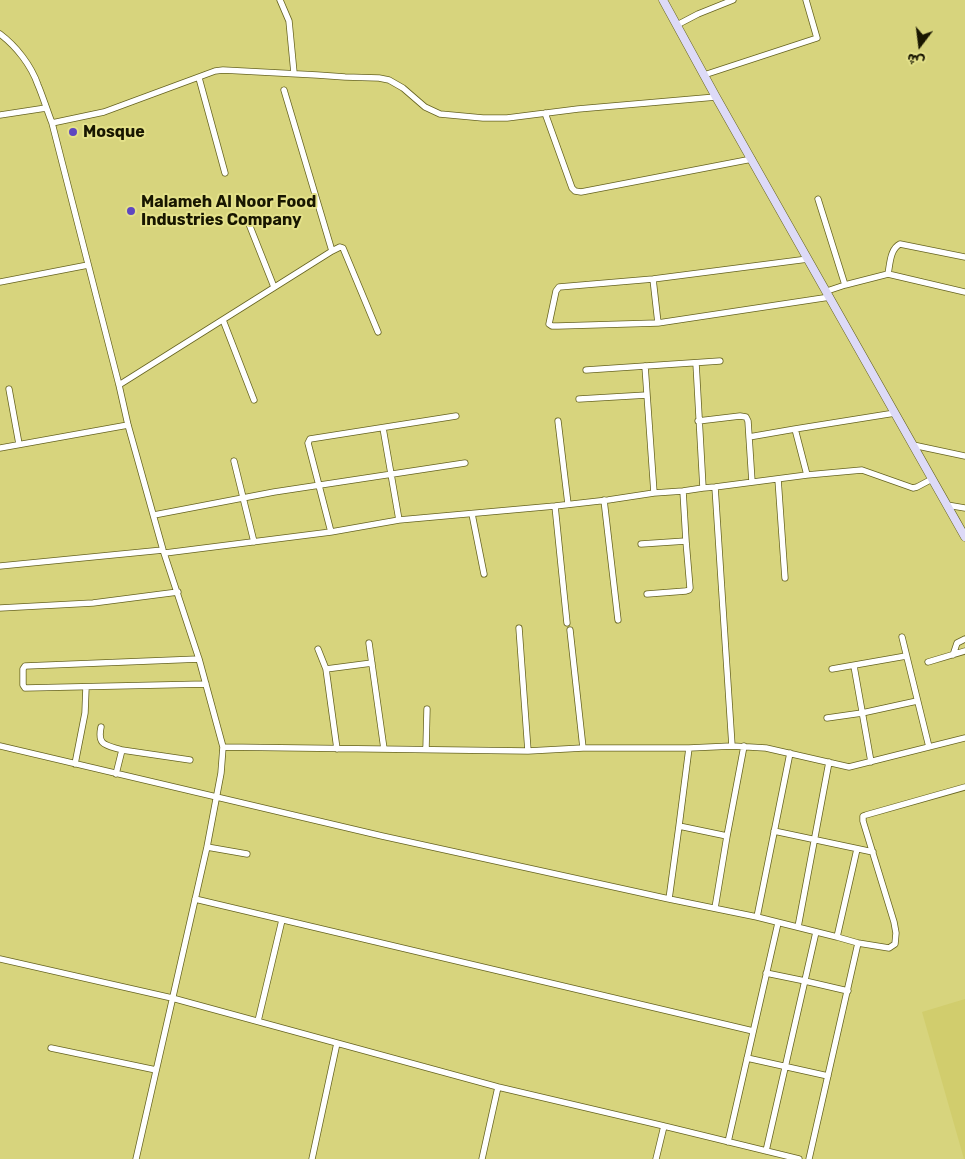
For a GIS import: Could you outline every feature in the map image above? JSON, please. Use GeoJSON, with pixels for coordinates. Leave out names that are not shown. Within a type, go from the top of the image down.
{"type":"FeatureCollection","features":[{"type":"Feature","properties":{"kind":"main road"},"geometry":{"type":"LineString","coordinates":[[663,0],[965,536]]}},
{"type":"Feature","properties":{"kind":"street"},"geometry":{"type":"LineString","coordinates":[[280,0],[290,21],[294,74]]}},
{"type":"Feature","properties":{"kind":"street"},"geometry":{"type":"LineString","coordinates":[[677,25],[733,0]]}},
{"type":"Feature","properties":{"kind":"street"},"geometry":{"type":"LineString","coordinates":[[704,74],[817,38],[806,0]]}},
{"type":"Feature","properties":{"kind":"street"},"geometry":{"type":"LineString","coordinates":[[0,34],[13,45],[31,70],[38,83],[52,123],[128,425],[164,551],[199,659],[223,748],[222,773],[136,1159]]}},
{"type":"Feature","properties":{"kind":"street"},"geometry":{"type":"LineString","coordinates":[[52,123],[104,112],[215,71],[223,70],[379,78],[389,80],[425,107],[440,114],[483,118],[507,118],[578,109],[716,97]]}},
{"type":"Feature","properties":{"kind":"street"},"geometry":{"type":"LineString","coordinates":[[199,78],[225,173]]}},
{"type":"Feature","properties":{"kind":"street"},"geometry":{"type":"LineString","coordinates":[[284,90],[332,251]]}},
{"type":"Feature","properties":{"kind":"street"},"geometry":{"type":"LineString","coordinates":[[0,116],[46,108]]}},
{"type":"Feature","properties":{"kind":"street"},"geometry":{"type":"LineString","coordinates":[[545,113],[572,188],[575,191],[581,192],[752,158]]}},
{"type":"Feature","properties":{"kind":"street"},"geometry":{"type":"LineString","coordinates":[[818,199],[845,285]]}},
{"type":"Feature","properties":{"kind":"street"},"geometry":{"type":"LineString","coordinates":[[247,219],[274,287]]}},
{"type":"Feature","properties":{"kind":"street"},"geometry":{"type":"LineString","coordinates":[[888,274],[892,255],[896,246],[900,244],[965,257]]}},
{"type":"Feature","properties":{"kind":"street"},"geometry":{"type":"LineString","coordinates":[[119,385],[340,247],[343,248],[378,332]]}},
{"type":"Feature","properties":{"kind":"street"},"geometry":{"type":"LineString","coordinates":[[808,259],[653,279],[559,287],[556,291],[549,324],[558,326],[658,323],[828,294],[845,285],[888,274],[965,292]]}},
{"type":"Feature","properties":{"kind":"street"},"geometry":{"type":"LineString","coordinates":[[0,282],[88,265]]}},
{"type":"Feature","properties":{"kind":"street"},"geometry":{"type":"LineString","coordinates":[[653,279],[658,323]]}},
{"type":"Feature","properties":{"kind":"street"},"geometry":{"type":"LineString","coordinates":[[223,320],[254,400]]}},
{"type":"Feature","properties":{"kind":"street"},"geometry":{"type":"LineString","coordinates":[[586,370],[720,361]]}},
{"type":"Feature","properties":{"kind":"street"},"geometry":{"type":"LineString","coordinates":[[696,363],[703,488]]}},
{"type":"Feature","properties":{"kind":"street"},"geometry":{"type":"LineString","coordinates":[[645,366],[654,493]]}},
{"type":"Feature","properties":{"kind":"street"},"geometry":{"type":"LineString","coordinates":[[8,388],[19,444]]}},
{"type":"Feature","properties":{"kind":"street"},"geometry":{"type":"LineString","coordinates":[[580,399],[647,395]]}},
{"type":"Feature","properties":{"kind":"street"},"geometry":{"type":"LineString","coordinates":[[750,436],[895,413]]}},
{"type":"Feature","properties":{"kind":"street"},"geometry":{"type":"LineString","coordinates":[[331,532],[308,443],[310,439],[456,416]]}},
{"type":"Feature","properties":{"kind":"street"},"geometry":{"type":"LineString","coordinates":[[698,421],[746,417],[750,436],[752,482]]}},
{"type":"Feature","properties":{"kind":"street"},"geometry":{"type":"LineString","coordinates":[[558,421],[568,504]]}},
{"type":"Feature","properties":{"kind":"street"},"geometry":{"type":"LineString","coordinates":[[0,448],[128,425]]}},
{"type":"Feature","properties":{"kind":"street"},"geometry":{"type":"LineString","coordinates":[[383,428],[399,520]]}},
{"type":"Feature","properties":{"kind":"street"},"geometry":{"type":"LineString","coordinates":[[795,429],[807,475]]}},
{"type":"Feature","properties":{"kind":"street"},"geometry":{"type":"LineString","coordinates":[[913,445],[965,456]]}},
{"type":"Feature","properties":{"kind":"street"},"geometry":{"type":"LineString","coordinates":[[234,461],[254,542]]}},
{"type":"Feature","properties":{"kind":"street"},"geometry":{"type":"LineString","coordinates":[[154,515],[244,498],[465,462]]}},
{"type":"Feature","properties":{"kind":"street"},"geometry":{"type":"LineString","coordinates":[[0,566],[254,542],[331,532],[399,520],[555,506],[654,493],[715,488],[807,475],[862,470],[913,488],[932,479]]}},
{"type":"Feature","properties":{"kind":"street"},"geometry":{"type":"LineString","coordinates":[[778,479],[785,578]]}},
{"type":"Feature","properties":{"kind":"street"},"geometry":{"type":"LineString","coordinates":[[715,488],[732,746]]}},
{"type":"Feature","properties":{"kind":"street"},"geometry":{"type":"LineString","coordinates":[[646,594],[689,590],[690,588],[683,491]]}},
{"type":"Feature","properties":{"kind":"street"},"geometry":{"type":"LineString","coordinates":[[604,500],[618,620]]}},
{"type":"Feature","properties":{"kind":"street"},"geometry":{"type":"LineString","coordinates":[[947,505],[965,508]]}},
{"type":"Feature","properties":{"kind":"street"},"geometry":{"type":"LineString","coordinates":[[555,506],[567,623]]}},
{"type":"Feature","properties":{"kind":"street"},"geometry":{"type":"LineString","coordinates":[[472,514],[484,574]]}},
{"type":"Feature","properties":{"kind":"street"},"geometry":{"type":"LineString","coordinates":[[641,544],[686,540]]}},
{"type":"Feature","properties":{"kind":"street"},"geometry":{"type":"LineString","coordinates":[[0,608],[93,603],[178,592]]}},
{"type":"Feature","properties":{"kind":"street"},"geometry":{"type":"LineString","coordinates":[[519,628],[528,751]]}},
{"type":"Feature","properties":{"kind":"street"},"geometry":{"type":"LineString","coordinates":[[570,630],[583,748]]}},
{"type":"Feature","properties":{"kind":"street"},"geometry":{"type":"LineString","coordinates":[[902,637],[929,747]]}},
{"type":"Feature","properties":{"kind":"street"},"geometry":{"type":"LineString","coordinates":[[953,655],[957,643],[965,639]]}},
{"type":"Feature","properties":{"kind":"street"},"geometry":{"type":"LineString","coordinates":[[369,644],[384,749]]}},
{"type":"Feature","properties":{"kind":"street"},"geometry":{"type":"LineString","coordinates":[[318,649],[326,669],[337,749]]}},
{"type":"Feature","properties":{"kind":"street"},"geometry":{"type":"LineString","coordinates":[[928,662],[965,651]]}},
{"type":"Feature","properties":{"kind":"street"},"geometry":{"type":"LineString","coordinates":[[832,669],[906,656]]}},
{"type":"Feature","properties":{"kind":"street"},"geometry":{"type":"LineString","coordinates":[[199,659],[25,666],[23,669],[23,685],[26,688],[206,684]]}},
{"type":"Feature","properties":{"kind":"street"},"geometry":{"type":"LineString","coordinates":[[326,669],[372,663]]}},
{"type":"Feature","properties":{"kind":"street"},"geometry":{"type":"LineString","coordinates":[[854,666],[871,762]]}},
{"type":"Feature","properties":{"kind":"street"},"geometry":{"type":"LineString","coordinates":[[74,764],[85,713],[86,687]]}},
{"type":"Feature","properties":{"kind":"street"},"geometry":{"type":"LineString","coordinates":[[826,718],[862,713],[917,701]]}},
{"type":"Feature","properties":{"kind":"street"},"geometry":{"type":"LineString","coordinates":[[426,749],[427,709]]}},
{"type":"Feature","properties":{"kind":"street"},"geometry":{"type":"LineString","coordinates":[[101,727],[101,742],[107,745],[122,750],[190,760]]}},
{"type":"Feature","properties":{"kind":"street"},"geometry":{"type":"LineString","coordinates":[[223,748],[528,751],[583,748],[744,746],[766,748],[849,767],[965,738]]}},
{"type":"Feature","properties":{"kind":"street"},"geometry":{"type":"LineString","coordinates":[[0,746],[382,836],[757,917],[838,936],[858,943],[889,948],[895,944],[894,922],[863,816],[965,787]]}},
{"type":"Feature","properties":{"kind":"street"},"geometry":{"type":"LineString","coordinates":[[715,908],[744,746]]}},
{"type":"Feature","properties":{"kind":"street"},"geometry":{"type":"LineString","coordinates":[[669,899],[689,748]]}},
{"type":"Feature","properties":{"kind":"street"},"geometry":{"type":"LineString","coordinates":[[116,774],[122,750]]}},
{"type":"Feature","properties":{"kind":"street"},"geometry":{"type":"LineString","coordinates":[[757,917],[790,753]]}},
{"type":"Feature","properties":{"kind":"street"},"geometry":{"type":"LineString","coordinates":[[798,927],[830,762]]}},
{"type":"Feature","properties":{"kind":"street"},"geometry":{"type":"LineString","coordinates":[[679,826],[727,836]]}},
{"type":"Feature","properties":{"kind":"street"},"geometry":{"type":"LineString","coordinates":[[774,830],[872,852]]}},
{"type":"Feature","properties":{"kind":"street"},"geometry":{"type":"LineString","coordinates":[[206,847],[247,854]]}},
{"type":"Feature","properties":{"kind":"street"},"geometry":{"type":"LineString","coordinates":[[838,936],[857,849]]}},
{"type":"Feature","properties":{"kind":"street"},"geometry":{"type":"LineString","coordinates":[[195,899],[753,1031]]}},
{"type":"Feature","properties":{"kind":"street"},"geometry":{"type":"LineString","coordinates":[[258,1021],[282,920]]}},
{"type":"Feature","properties":{"kind":"street"},"geometry":{"type":"LineString","coordinates":[[728,1142],[778,923]]}},
{"type":"Feature","properties":{"kind":"street"},"geometry":{"type":"LineString","coordinates":[[766,1151],[816,932]]}},
{"type":"Feature","properties":{"kind":"street"},"geometry":{"type":"LineString","coordinates":[[809,1159],[858,943]]}},
{"type":"Feature","properties":{"kind":"street"},"geometry":{"type":"LineString","coordinates":[[0,959],[172,998],[498,1087],[798,1159]]}},
{"type":"Feature","properties":{"kind":"street"},"geometry":{"type":"LineString","coordinates":[[766,974],[848,991]]}},
{"type":"Feature","properties":{"kind":"street"},"geometry":{"type":"LineString","coordinates":[[312,1159],[337,1043]]}},
{"type":"Feature","properties":{"kind":"street"},"geometry":{"type":"LineString","coordinates":[[51,1048],[156,1070]]}},
{"type":"Feature","properties":{"kind":"street"},"geometry":{"type":"LineString","coordinates":[[747,1058],[828,1076]]}},
{"type":"Feature","properties":{"kind":"street"},"geometry":{"type":"LineString","coordinates":[[482,1159],[498,1087]]}},
{"type":"Feature","properties":{"kind":"street"},"geometry":{"type":"LineString","coordinates":[[656,1159],[664,1126]]}},
{"type":"Feature","properties":{"kind":"shaded area"},"geometry":{"type":"Polygon","coordinates":[[[965,999],[965,1159],[964,1159],[922,1012],[965,999]]]}},
{"type":"Feature","properties":{"kind":"place","name":"Mosque"},"geometry":{"type":"Point","coordinates":[73,132]}},
{"type":"Feature","properties":{"kind":"place","name":"Malameh Al Noor Food Industries Company"},"geometry":{"type":"Point","coordinates":[131,211]}}]}
